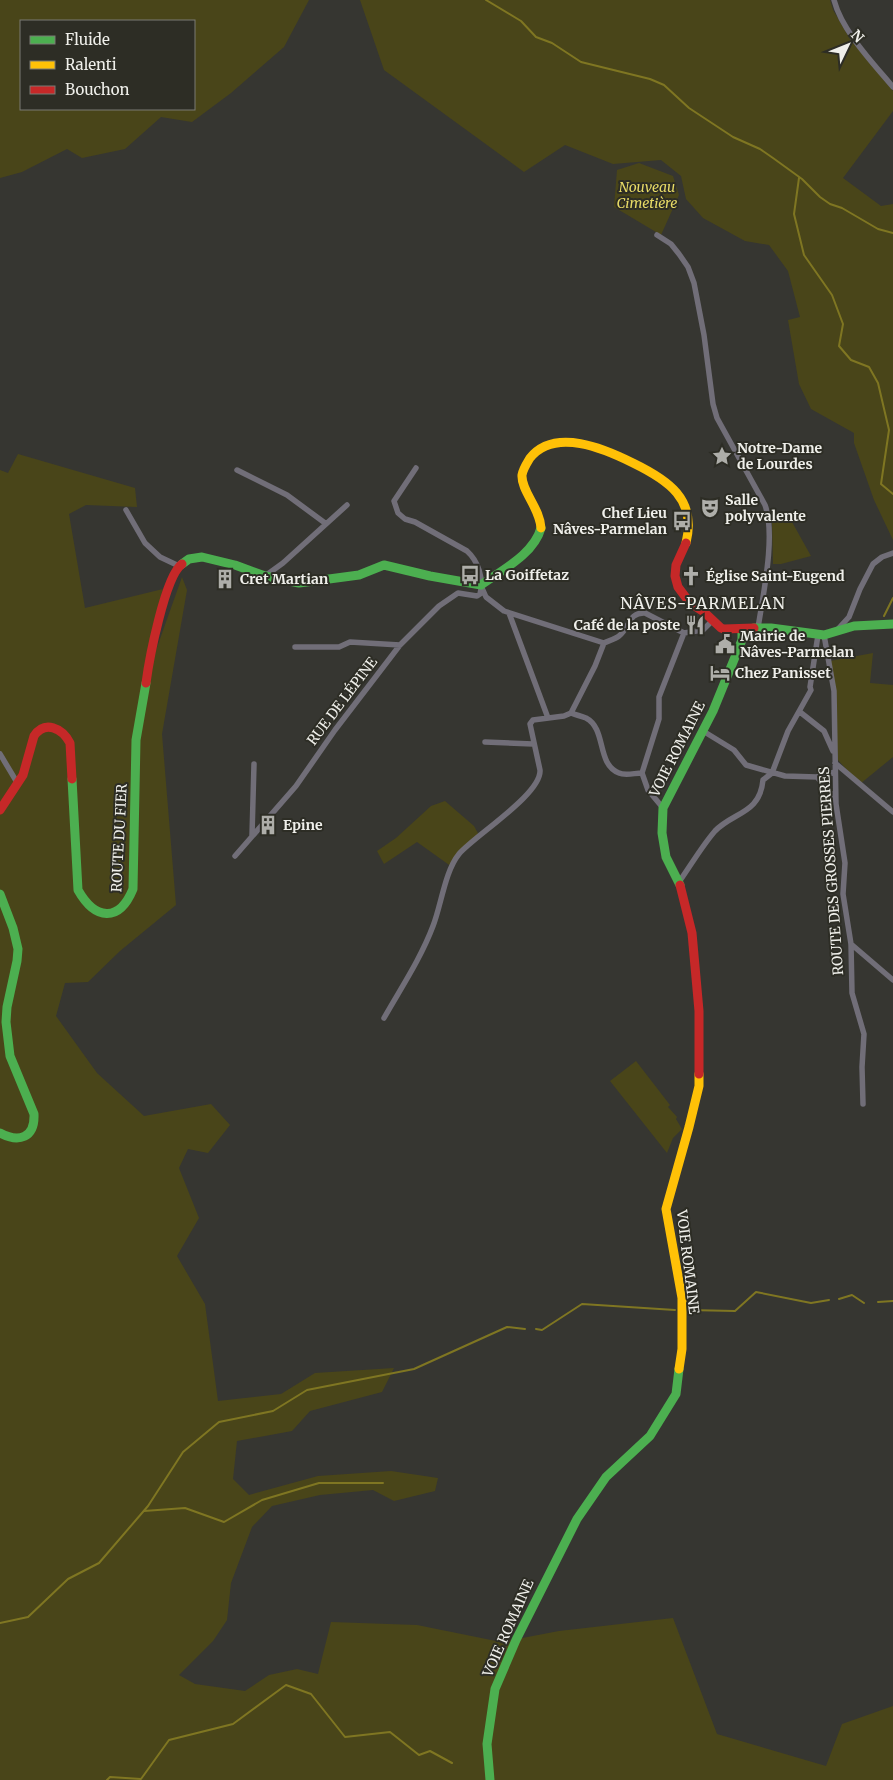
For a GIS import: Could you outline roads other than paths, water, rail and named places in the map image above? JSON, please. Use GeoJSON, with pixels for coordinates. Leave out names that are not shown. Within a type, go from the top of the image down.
{"type":"FeatureCollection","features":[{"type":"Feature","properties":{"kind":"main road"},"geometry":{"type":"LineString","coordinates":[[180,566],[189,559],[212,558],[265,576],[299,583],[359,575],[384,565],[481,586],[523,553],[539,536],[538,511],[525,487],[522,476],[531,456],[540,449],[564,442],[599,448],[656,474],[678,493],[686,509],[689,526],[684,548],[675,569],[677,585],[688,602],[708,615],[719,627],[724,629],[771,628],[821,635],[854,626],[893,624]]}},
{"type":"Feature","properties":{"kind":"main road","name":"ROUTE DU FIER"},"geometry":{"type":"LineString","coordinates":[[0,810],[25,770],[30,745],[36,732],[47,727],[62,731],[70,743],[78,890],[86,904],[100,914],[108,914],[125,906],[130,898],[132,889],[136,740],[153,639],[174,573],[180,566]]}},
{"type":"Feature","properties":{"kind":"main road","name":"VOIE ROMAINE"},"geometry":{"type":"LineString","coordinates":[[490,1780],[486,1744],[495,1689],[540,1589],[577,1519],[606,1477],[650,1436],[676,1394],[682,1349],[682,1298],[666,1209],[690,1127],[699,1086],[699,1011],[692,932],[679,882],[666,857],[662,833],[663,808],[713,711],[742,640],[742,629]]}},
{"type":"Feature","properties":{"kind":"main road"},"geometry":{"type":"LineString","coordinates":[[0,894],[14,928],[18,949],[7,1007],[6,1022],[10,1056],[34,1114],[35,1121],[29,1134],[22,1138],[12,1138],[0,1133]]}},
{"type":"Feature","properties":{"kind":"street"},"geometry":{"type":"LineString","coordinates":[[834,0],[840,16],[848,29],[893,87]]}},
{"type":"Feature","properties":{"kind":"street"},"geometry":{"type":"LineString","coordinates":[[657,235],[671,244],[688,267],[698,301],[713,404],[717,418],[765,505],[770,518],[767,571],[758,628]]}},
{"type":"Feature","properties":{"kind":"street"},"geometry":{"type":"LineString","coordinates":[[416,468],[394,501],[398,513],[405,519],[415,522],[467,551],[478,565],[481,586],[486,597],[509,613],[604,643]]}},
{"type":"Feature","properties":{"kind":"street"},"geometry":{"type":"LineString","coordinates":[[237,470],[287,494],[325,523]]}},
{"type":"Feature","properties":{"kind":"street"},"geometry":{"type":"LineString","coordinates":[[265,576],[283,563],[347,504]]}},
{"type":"Feature","properties":{"kind":"street"},"geometry":{"type":"LineString","coordinates":[[126,510],[145,542],[160,557],[180,566]]}},
{"type":"Feature","properties":{"kind":"street"},"geometry":{"type":"LineString","coordinates":[[834,632],[849,617],[860,589],[873,564],[882,556],[893,553]]}},
{"type":"Feature","properties":{"kind":"street","name":"RUE DE LÉPINE"},"geometry":{"type":"LineString","coordinates":[[234,856],[296,786],[335,730],[400,645],[439,606],[458,593],[478,596],[481,586]]}},
{"type":"Feature","properties":{"kind":"street"},"geometry":{"type":"LineString","coordinates":[[509,613],[548,718]]}},
{"type":"Feature","properties":{"kind":"street"},"geometry":{"type":"LineString","coordinates":[[384,1018],[433,928],[443,893],[459,855],[518,804],[539,778],[540,770],[530,724],[533,720],[567,716],[571,713],[595,666],[604,643],[620,635],[631,617],[645,613],[684,634],[703,630],[712,621]]}},
{"type":"Feature","properties":{"kind":"street"},"geometry":{"type":"LineString","coordinates":[[663,808],[648,790],[642,773],[659,719],[659,697],[684,634]]}},
{"type":"Feature","properties":{"kind":"street"},"geometry":{"type":"LineString","coordinates":[[679,882],[715,831],[750,807],[762,790],[763,780],[772,773],[783,743],[811,690],[810,687],[821,635]]}},
{"type":"Feature","properties":{"kind":"street","name":"ROUTE DES GROSSES PIERRES"},"geometry":{"type":"LineString","coordinates":[[821,635],[834,691],[836,804],[844,863],[843,894],[851,944],[852,993],[864,1034],[862,1066],[863,1104]]}},
{"type":"Feature","properties":{"kind":"street"},"geometry":{"type":"LineString","coordinates":[[295,647],[338,647],[350,642],[400,645]]}},
{"type":"Feature","properties":{"kind":"street"},"geometry":{"type":"LineString","coordinates":[[800,712],[824,731],[835,755]]}},
{"type":"Feature","properties":{"kind":"street"},"geometry":{"type":"LineString","coordinates":[[571,713],[586,718],[595,727],[605,759],[612,768],[620,774],[642,773]]}},
{"type":"Feature","properties":{"kind":"street"},"geometry":{"type":"LineString","coordinates":[[703,731],[734,750],[746,765],[785,776],[817,777],[835,772]]}},
{"type":"Feature","properties":{"kind":"street"},"geometry":{"type":"LineString","coordinates":[[485,742],[533,744]]}},
{"type":"Feature","properties":{"kind":"street"},"geometry":{"type":"LineString","coordinates":[[0,754],[18,784]]}},
{"type":"Feature","properties":{"kind":"street"},"geometry":{"type":"LineString","coordinates":[[835,763],[893,812]]}},
{"type":"Feature","properties":{"kind":"street"},"geometry":{"type":"LineString","coordinates":[[252,835],[254,764]]}},
{"type":"Feature","properties":{"kind":"street"},"geometry":{"type":"LineString","coordinates":[[817,777],[832,795],[836,804]]}},
{"type":"Feature","properties":{"kind":"street"},"geometry":{"type":"LineString","coordinates":[[851,944],[893,980]]}},
{"type":"Feature","properties":{"kind":"waterway"},"geometry":{"type":"LineString","coordinates":[[486,0],[521,21],[536,37],[552,43],[581,62],[650,79],[664,85],[689,108],[733,137],[760,149],[773,158],[802,179],[830,204],[842,208],[878,229],[893,233]]}},
{"type":"Feature","properties":{"kind":"waterway"},"geometry":{"type":"LineString","coordinates":[[799,178],[794,214],[804,255],[832,295],[843,324],[839,346],[851,360],[869,367],[878,383],[889,430],[881,484],[893,494]]}},
{"type":"Feature","properties":{"kind":"waterway"},"geometry":{"type":"LineString","coordinates":[[884,616],[893,598]]}},
{"type":"Feature","properties":{"kind":"waterway"},"geometry":{"type":"LineString","coordinates":[[688,1310],[735,1311],[756,1292],[811,1303],[829,1300]]}},
{"type":"Feature","properties":{"kind":"waterway"},"geometry":{"type":"LineString","coordinates":[[839,1299],[852,1295],[864,1303]]}},
{"type":"Feature","properties":{"kind":"waterway"},"geometry":{"type":"LineString","coordinates":[[878,1302],[893,1301]]}},
{"type":"Feature","properties":{"kind":"waterway"},"geometry":{"type":"LineString","coordinates":[[536,1329],[542,1330],[582,1304],[675,1310]]}},
{"type":"Feature","properties":{"kind":"waterway"},"geometry":{"type":"LineString","coordinates":[[0,1623],[28,1617],[68,1579],[99,1563],[148,1506],[183,1452],[219,1422],[273,1411],[307,1390],[414,1369],[507,1327],[525,1329]]}},
{"type":"Feature","properties":{"kind":"waterway"},"geometry":{"type":"LineString","coordinates":[[144,1511],[185,1508],[224,1522],[262,1500],[319,1483],[383,1483]]}},
{"type":"Feature","properties":{"kind":"waterway"},"geometry":{"type":"LineString","coordinates":[[107,1780],[110,1777],[141,1779],[169,1740],[233,1724],[286,1685],[311,1694],[345,1737],[390,1732],[419,1755],[430,1751],[452,1763]]}},
{"type":"Feature","properties":{"kind":"place","name":"Notre-Dame de Lourdes"},"geometry":{"type":"Point","coordinates":[722,456]}},
{"type":"Feature","properties":{"kind":"place","name":"Salle polyvalente"},"geometry":{"type":"Point","coordinates":[710,508]}},
{"type":"Feature","properties":{"kind":"place","name":"Chef Lieu Nâves-Parmelan"},"geometry":{"type":"Point","coordinates":[682,521]}},
{"type":"Feature","properties":{"kind":"place","name":"La Goiffetaz"},"geometry":{"type":"Point","coordinates":[470,575]}},
{"type":"Feature","properties":{"kind":"place","name":"Église Saint-Eugend"},"geometry":{"type":"Point","coordinates":[691,576]}},
{"type":"Feature","properties":{"kind":"place","name":"Cret Martian"},"geometry":{"type":"Point","coordinates":[225,579]}},
{"type":"Feature","properties":{"kind":"place","name":"Café de la poste"},"geometry":{"type":"Point","coordinates":[695,625]}},
{"type":"Feature","properties":{"kind":"place","name":"Mairie de Nâves-Parmelan"},"geometry":{"type":"Point","coordinates":[725,644]}},
{"type":"Feature","properties":{"kind":"place","name":"Chez Panisset"},"geometry":{"type":"Point","coordinates":[720,673]}},
{"type":"Feature","properties":{"kind":"place","name":"Epine"},"geometry":{"type":"Point","coordinates":[268,825]}},
{"type":"Feature","properties":{"kind":"district","name":"NÂVES-PARMELAN"},"geometry":{"type":"Point","coordinates":[703,603]}},
{"type":"Feature","properties":{"kind":"park label","name":"Nouveau Cimetière"},"geometry":{"type":"Point","coordinates":[647,196]}}]}
